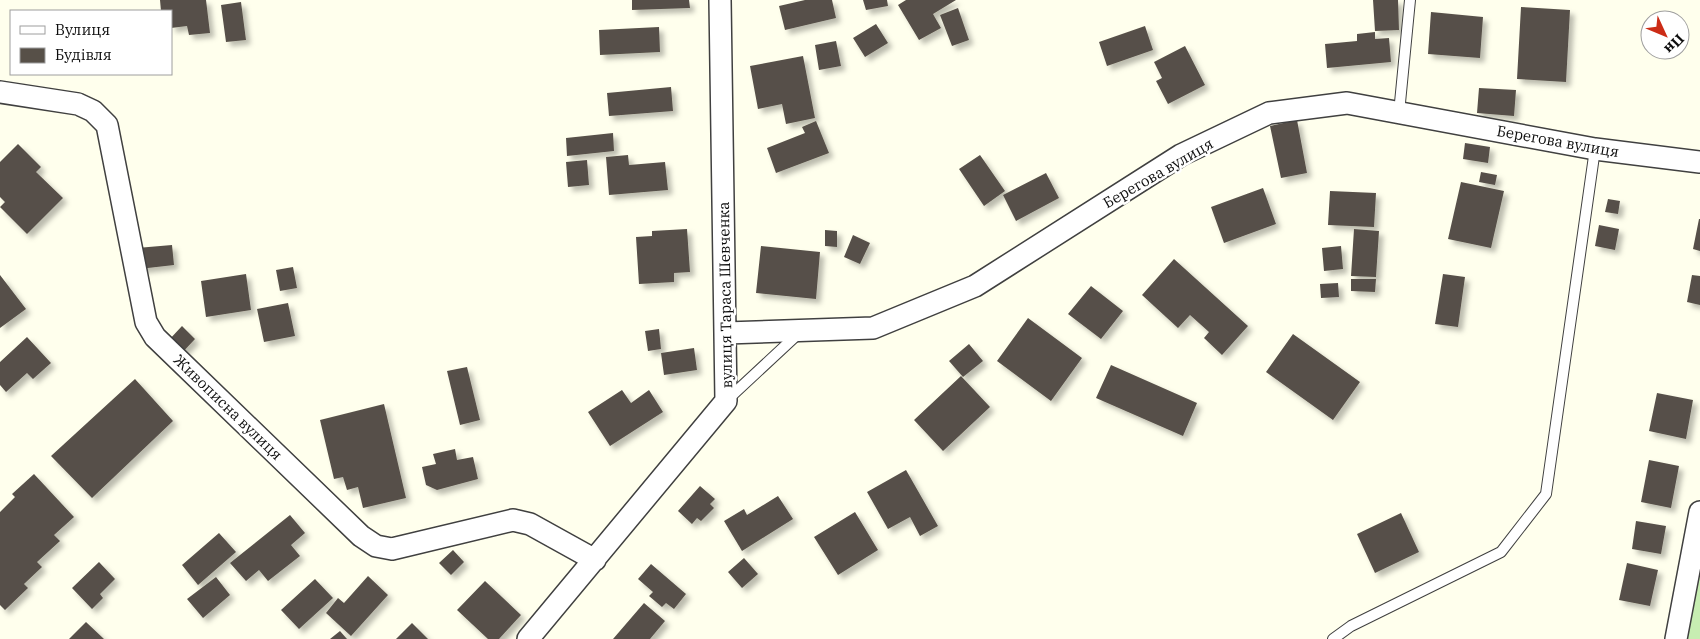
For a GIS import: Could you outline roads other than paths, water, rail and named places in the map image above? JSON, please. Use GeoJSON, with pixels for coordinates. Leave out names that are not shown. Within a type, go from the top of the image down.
{"type":"FeatureCollection","features":[{"type":"Feature","properties":{"kind":"street","name":"вулиця Тараса Шевченка"},"geometry":{"type":"LineString","coordinates":[[528,639],[726,401],[720,0]]}},
{"type":"Feature","properties":{"kind":"street","name":"Живописна вулиця"},"geometry":{"type":"LineString","coordinates":[[0,92],[78,104],[92,111],[107,125],[146,322],[162,344],[361,536],[376,546],[392,549],[513,520],[530,524],[595,560]]}},
{"type":"Feature","properties":{"kind":"street","name":"Берегова вулиця"},"geometry":{"type":"LineString","coordinates":[[726,333],[874,328],[975,286],[1181,156],[1269,113],[1347,103],[1595,149],[1700,162]]}},
{"type":"Feature","properties":{"kind":"street"},"geometry":{"type":"LineString","coordinates":[[1676,639],[1700,512]]}},
{"type":"Feature","properties":{"kind":"lane"},"geometry":{"type":"LineString","coordinates":[[1399,113],[1410,0]]}},
{"type":"Feature","properties":{"kind":"lane"},"geometry":{"type":"LineString","coordinates":[[1333,639],[1351,626],[1501,552],[1546,494],[1595,149]]}},
{"type":"Feature","properties":{"kind":"lane"},"geometry":{"type":"LineString","coordinates":[[726,401],[801,331]]}}]}
